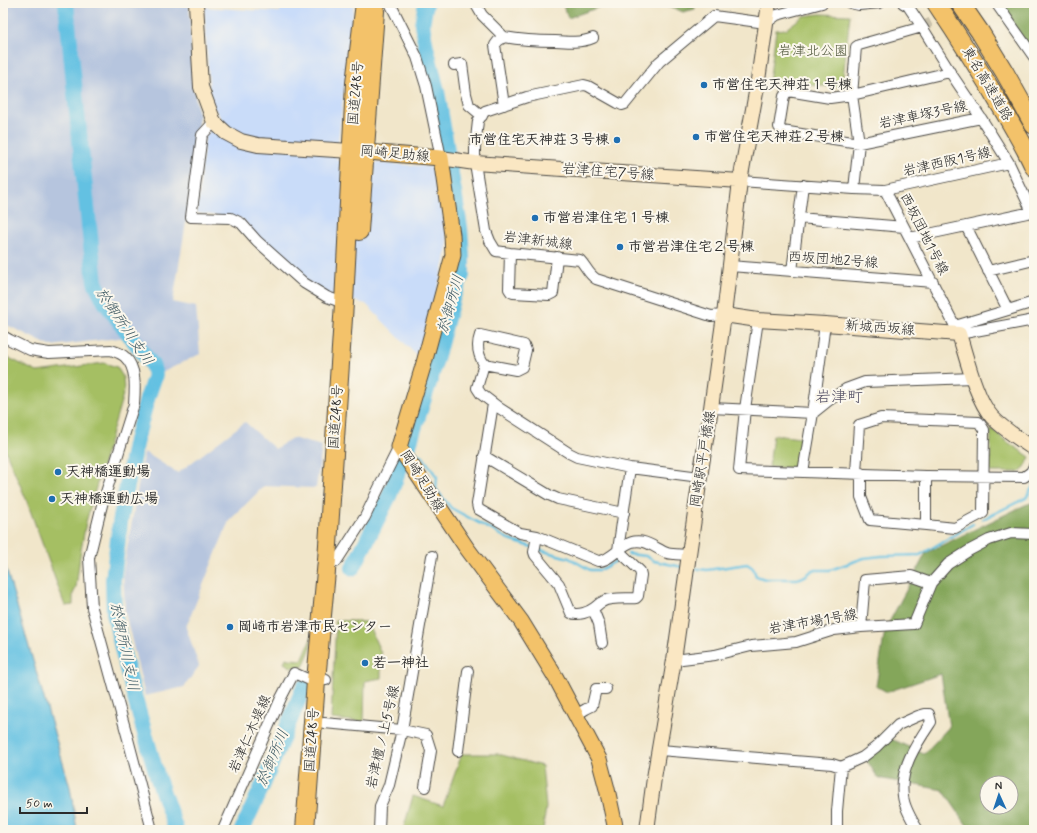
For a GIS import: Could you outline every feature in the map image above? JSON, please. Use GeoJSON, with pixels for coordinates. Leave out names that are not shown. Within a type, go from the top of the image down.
{"type":"FeatureCollection","features":[{"type":"Feature","properties":{"kind":"highway","name":"国道248号"},"geometry":{"type":"LineString","coordinates":[[305,830],[321,680],[336,562],[358,151],[355,83],[365,3]]}},
{"type":"Feature","properties":{"kind":"highway","name":"国道248号"},"geometry":{"type":"LineString","coordinates":[[317,830],[318,791],[324,723],[321,680],[327,560],[344,303],[358,151],[376,3]]}},
{"type":"Feature","properties":{"kind":"highway","name":"東名高速道路"},"geometry":{"type":"LineString","coordinates":[[936,3],[987,81],[1034,167]]}},
{"type":"Feature","properties":{"kind":"highway","name":"東名高速道路"},"geometry":{"type":"LineString","coordinates":[[960,3],[1005,73],[1034,125]]}},
{"type":"Feature","properties":{"kind":"main road","name":"岡崎足助線"},"geometry":{"type":"LineString","coordinates":[[358,151],[442,158],[452,235],[453,255],[424,363],[403,453],[466,547],[524,627],[556,678],[599,759],[611,803],[616,830]]}},
{"type":"Feature","properties":{"kind":"street"},"geometry":{"type":"LineString","coordinates":[[196,3],[201,87],[214,122],[226,134],[241,141],[258,145],[358,151]]}},
{"type":"Feature","properties":{"kind":"street"},"geometry":{"type":"LineString","coordinates":[[390,3],[417,57],[426,86],[442,158]]}},
{"type":"Feature","properties":{"kind":"street"},"geometry":{"type":"LineString","coordinates":[[475,3],[482,15],[504,37],[521,40],[570,42],[586,41],[593,38]]}},
{"type":"Feature","properties":{"kind":"street"},"geometry":{"type":"LineString","coordinates":[[766,23],[769,3]]}},
{"type":"Feature","properties":{"kind":"street"},"geometry":{"type":"LineString","coordinates":[[476,163],[475,148],[478,121],[485,111],[527,97],[584,85],[622,105],[625,104],[659,62],[714,16],[766,23],[777,15],[822,3]]}},
{"type":"Feature","properties":{"kind":"street"},"geometry":{"type":"LineString","coordinates":[[850,3],[859,5],[880,3]]}},
{"type":"Feature","properties":{"kind":"street","name":"岩津車塚3号線"},"geometry":{"type":"LineString","coordinates":[[859,143],[981,118],[908,6],[903,3]]}},
{"type":"Feature","properties":{"kind":"street"},"geometry":{"type":"LineString","coordinates":[[996,3],[1034,57]]}},
{"type":"Feature","properties":{"kind":"street","name":"岡崎駅平戸橋線"},"geometry":{"type":"LineString","coordinates":[[647,830],[654,778],[660,750],[674,660],[711,408],[740,181],[757,87],[766,23]]}},
{"type":"Feature","properties":{"kind":"street"},"geometry":{"type":"LineString","coordinates":[[854,189],[859,143],[852,95],[856,47],[922,27]]}},
{"type":"Feature","properties":{"kind":"street"},"geometry":{"type":"LineString","coordinates":[[504,37],[495,45],[504,105]]}},
{"type":"Feature","properties":{"kind":"street"},"geometry":{"type":"LineString","coordinates":[[454,65],[462,64],[469,105],[482,116]]}},
{"type":"Feature","properties":{"kind":"street"},"geometry":{"type":"LineString","coordinates":[[859,143],[782,131],[779,127],[784,96],[788,91],[830,98],[852,95],[950,72]]}},
{"type":"Feature","properties":{"kind":"street"},"geometry":{"type":"LineString","coordinates":[[981,118],[1009,162]]}},
{"type":"Feature","properties":{"kind":"street"},"geometry":{"type":"LineString","coordinates":[[214,122],[202,135],[191,217],[231,218],[241,223],[257,241],[304,283],[327,297],[344,303]]}},
{"type":"Feature","properties":{"kind":"street","name":"岩津住宅7号線"},"geometry":{"type":"LineString","coordinates":[[442,158],[476,163],[740,181]]}},
{"type":"Feature","properties":{"kind":"street","name":"岩津西阪1号線"},"geometry":{"type":"LineString","coordinates":[[885,190],[1009,162],[1032,212],[966,226]]}},
{"type":"Feature","properties":{"kind":"street","name":"岩津新城線"},"geometry":{"type":"LineString","coordinates":[[476,163],[486,231],[496,251],[510,254],[580,260],[591,276],[596,279],[711,316],[724,315]]}},
{"type":"Feature","properties":{"kind":"street","name":"西坂団地1号線"},"geometry":{"type":"LineString","coordinates":[[740,181],[885,190],[957,330]]}},
{"type":"Feature","properties":{"kind":"street"},"geometry":{"type":"LineString","coordinates":[[792,271],[803,185]]}},
{"type":"Feature","properties":{"kind":"street"},"geometry":{"type":"LineString","coordinates":[[799,218],[904,227]]}},
{"type":"Feature","properties":{"kind":"street"},"geometry":{"type":"LineString","coordinates":[[910,238],[966,226],[1008,310]]}},
{"type":"Feature","properties":{"kind":"street"},"geometry":{"type":"LineString","coordinates":[[510,254],[509,289],[514,294],[549,295],[553,293],[557,257]]}},
{"type":"Feature","properties":{"kind":"street"},"geometry":{"type":"LineString","coordinates":[[988,270],[1034,260]]}},
{"type":"Feature","properties":{"kind":"street","name":"西坂団地2号線"},"geometry":{"type":"LineString","coordinates":[[730,266],[933,282]]}},
{"type":"Feature","properties":{"kind":"street"},"geometry":{"type":"LineString","coordinates":[[1034,302],[1008,310],[957,330],[982,402],[992,417],[1006,430],[1034,449]]}},
{"type":"Feature","properties":{"kind":"street","name":"新城西坂線"},"geometry":{"type":"LineString","coordinates":[[724,315],[758,320],[957,330],[1034,320]]}},
{"type":"Feature","properties":{"kind":"street"},"geometry":{"type":"LineString","coordinates":[[758,320],[745,409],[739,470],[926,476],[1024,477],[1031,472],[1034,466]]}},
{"type":"Feature","properties":{"kind":"street"},"geometry":{"type":"LineString","coordinates":[[803,472],[813,413],[825,324]]}},
{"type":"Feature","properties":{"kind":"street"},"geometry":{"type":"LineString","coordinates":[[484,364],[516,370],[522,367],[526,350],[524,346],[480,335],[478,339],[479,356],[484,364],[477,388],[481,394],[498,407]]}},
{"type":"Feature","properties":{"kind":"street"},"geometry":{"type":"LineString","coordinates":[[3,336],[30,350],[49,353],[111,350],[126,358],[134,371],[134,404],[102,505],[90,558],[92,608],[152,830]]}},
{"type":"Feature","properties":{"kind":"street"},"geometry":{"type":"LineString","coordinates":[[711,408],[813,413],[846,389],[865,382],[973,378]]}},
{"type":"Feature","properties":{"kind":"street"},"geometry":{"type":"LineString","coordinates":[[689,555],[669,554],[642,541],[634,541],[630,542],[603,561],[598,561],[537,536],[520,534],[478,509],[477,504],[493,404],[568,453],[577,457],[630,468],[700,477]]}},
{"type":"Feature","properties":{"kind":"street"},"geometry":{"type":"LineString","coordinates":[[881,418],[979,422],[984,430],[983,476],[983,513],[955,528],[870,520],[861,497],[859,473],[859,425],[881,418]]}},
{"type":"Feature","properties":{"kind":"street"},"geometry":{"type":"LineString","coordinates":[[336,562],[365,517],[388,469],[403,453]]}},
{"type":"Feature","properties":{"kind":"street"},"geometry":{"type":"LineString","coordinates":[[484,456],[558,499],[624,513]]}},
{"type":"Feature","properties":{"kind":"street"},"geometry":{"type":"LineString","coordinates":[[618,550],[630,468]]}},
{"type":"Feature","properties":{"kind":"street"},"geometry":{"type":"LineString","coordinates":[[926,476],[926,525]]}},
{"type":"Feature","properties":{"kind":"street","name":"岩津市場1号線"},"geometry":{"type":"LineString","coordinates":[[674,660],[715,655],[751,646],[796,642],[834,630],[914,624],[931,583],[948,564],[989,540],[1011,533],[1034,534]]}},
{"type":"Feature","properties":{"kind":"street"},"geometry":{"type":"LineString","coordinates":[[537,536],[534,552],[535,555],[559,584],[571,613],[575,615],[593,609],[601,602],[606,600],[636,598],[638,596],[641,574],[618,550]]}},
{"type":"Feature","properties":{"kind":"street","name":"岩津檀ノ上5号線"},"geometry":{"type":"LineString","coordinates":[[380,830],[380,806],[389,785],[402,730],[432,556]]}},
{"type":"Feature","properties":{"kind":"street"},"geometry":{"type":"LineString","coordinates":[[861,627],[866,580],[911,576],[931,583]]}},
{"type":"Feature","properties":{"kind":"street"},"geometry":{"type":"LineString","coordinates":[[593,609],[599,624],[602,643]]}},
{"type":"Feature","properties":{"kind":"street"},"geometry":{"type":"LineString","coordinates":[[458,751],[468,671]]}},
{"type":"Feature","properties":{"kind":"street","name":"岩津仁木堤線"},"geometry":{"type":"LineString","coordinates":[[222,830],[281,698],[294,673],[312,681],[321,680]]}},
{"type":"Feature","properties":{"kind":"street"},"geometry":{"type":"LineString","coordinates":[[576,715],[592,706],[596,689],[606,689]]}},
{"type":"Feature","properties":{"kind":"street"},"geometry":{"type":"LineString","coordinates":[[660,750],[832,764],[842,767],[863,757],[876,747],[898,725],[918,716],[929,714],[931,722],[919,739],[905,769],[902,786],[903,797],[918,830]]}},
{"type":"Feature","properties":{"kind":"street"},"geometry":{"type":"LineString","coordinates":[[324,723],[402,730],[426,735],[431,751],[425,787]]}},
{"type":"Feature","properties":{"kind":"street"},"geometry":{"type":"LineString","coordinates":[[837,830],[837,811],[842,767]]}},
{"type":"Feature","properties":{"kind":"shaded area"},"geometry":{"type":"Polygon","coordinates":[[[3,3],[189,3],[195,96],[199,116],[186,222],[173,302],[196,307],[200,354],[161,373],[127,337],[50,346],[3,323],[3,3]]]}},
{"type":"Feature","properties":{"kind":"shaded area"},"geometry":{"type":"Polygon","coordinates":[[[281,3],[354,3],[336,160],[434,167],[448,243],[445,261],[419,358],[366,304],[327,294],[306,281],[261,240],[242,219],[197,213],[205,136],[222,119],[211,104],[204,7],[280,12],[281,3]]]}},
{"type":"Feature","properties":{"kind":"shaded area"},"geometry":{"type":"Polygon","coordinates":[[[245,422],[275,449],[292,438],[322,446],[316,488],[264,486],[229,521],[186,627],[199,666],[184,687],[145,696],[125,612],[123,572],[144,452],[178,473],[245,422]]]}},
{"type":"Feature","properties":{"kind":"green space"},"geometry":{"type":"Polygon","coordinates":[[[562,3],[611,3],[568,18],[562,3]]]}},
{"type":"Feature","properties":{"kind":"green space"},"geometry":{"type":"Polygon","coordinates":[[[662,3],[694,3],[695,9],[683,12],[662,3]]]}},
{"type":"Feature","properties":{"kind":"green space"},"geometry":{"type":"Polygon","coordinates":[[[994,3],[1034,3],[1034,58],[994,3]]]}},
{"type":"Feature","properties":{"kind":"green space","name":"岩津北公園"},"geometry":{"type":"Polygon","coordinates":[[[820,14],[850,15],[842,87],[769,83],[776,30],[786,29],[803,16],[820,14]]]}},
{"type":"Feature","properties":{"kind":"green space","name":"天神橋運動場"},"geometry":{"type":"Polygon","coordinates":[[[3,355],[37,372],[104,363],[117,367],[123,377],[124,391],[86,522],[76,588],[73,594],[73,605],[65,606],[26,499],[3,445],[3,355]]]}},
{"type":"Feature","properties":{"kind":"green space"},"geometry":{"type":"Polygon","coordinates":[[[991,428],[1006,441],[1030,457],[1025,467],[1019,472],[990,472],[991,428]]]}},
{"type":"Feature","properties":{"kind":"green space"},"geometry":{"type":"Polygon","coordinates":[[[773,435],[801,438],[796,468],[769,467],[773,435]]]}},
{"type":"Feature","properties":{"kind":"green space"},"geometry":{"type":"Polygon","coordinates":[[[1034,502],[1034,830],[970,830],[943,790],[878,778],[864,756],[887,737],[924,754],[949,727],[941,674],[887,692],[876,686],[885,630],[926,553],[1034,502]]]}},
{"type":"Feature","properties":{"kind":"green space"},"geometry":{"type":"Polygon","coordinates":[[[336,620],[367,622],[381,653],[381,678],[365,681],[364,722],[331,719],[336,620]]]}},
{"type":"Feature","properties":{"kind":"green space"},"geometry":{"type":"Polygon","coordinates":[[[312,636],[310,650],[303,667],[291,667],[284,663],[286,658],[302,660],[312,636]]]}},
{"type":"Feature","properties":{"kind":"green space"},"geometry":{"type":"Polygon","coordinates":[[[462,754],[498,754],[542,766],[546,807],[543,830],[403,830],[413,796],[443,806],[462,754]]]}},
{"type":"Feature","properties":{"kind":"water"},"geometry":{"type":"Polygon","coordinates":[[[3,558],[70,787],[77,830],[3,830],[3,558]]]}},
{"type":"Feature","properties":{"kind":"waterway","name":"於御所川支川"},"geometry":{"type":"LineString","coordinates":[[66,3],[95,282],[105,302],[152,365],[155,375],[135,444],[120,523],[113,580],[114,613],[137,706],[158,779],[176,830]]}},
{"type":"Feature","properties":{"kind":"waterway","name":"於御所川"},"geometry":{"type":"LineString","coordinates":[[353,568],[389,496],[408,447],[432,374],[453,296],[462,275],[460,227],[437,91],[422,24],[426,3]]}},
{"type":"Feature","properties":{"kind":"waterway"},"geometry":{"type":"LineString","coordinates":[[408,447],[423,457],[437,477],[436,489],[451,508],[512,541],[532,547]]}},
{"type":"Feature","properties":{"kind":"waterway"},"geometry":{"type":"LineString","coordinates":[[983,519],[1026,498],[1034,485]]}},
{"type":"Feature","properties":{"kind":"waterway"},"geometry":{"type":"LineString","coordinates":[[691,568],[707,570],[747,564],[753,568],[756,576],[765,579],[797,579],[805,576],[813,570],[830,570],[864,558],[920,555],[973,524]]}},
{"type":"Feature","properties":{"kind":"waterway"},"geometry":{"type":"LineString","coordinates":[[536,549],[569,558],[590,570],[600,570],[622,558]]}},
{"type":"Feature","properties":{"kind":"waterway"},"geometry":{"type":"LineString","coordinates":[[628,554],[646,556],[654,561],[682,567]]}},
{"type":"Feature","properties":{"kind":"waterway","name":"於御所川"},"geometry":{"type":"LineString","coordinates":[[242,830],[304,687]]}},
{"type":"Feature","properties":{"kind":"tunnel"},"geometry":{"type":"LineString","coordinates":[[922,27],[966,4]]}},
{"type":"Feature","properties":{"kind":"place","name":"市営住宅天神荘１号棟"},"geometry":{"type":"Point","coordinates":[704,85]}},
{"type":"Feature","properties":{"kind":"place","name":"市営住宅天神荘２号棟"},"geometry":{"type":"Point","coordinates":[696,137]}},
{"type":"Feature","properties":{"kind":"place","name":"市営住宅天神荘３号棟"},"geometry":{"type":"Point","coordinates":[617,140]}},
{"type":"Feature","properties":{"kind":"place","name":"市営岩津住宅１号棟"},"geometry":{"type":"Point","coordinates":[535,218]}},
{"type":"Feature","properties":{"kind":"place","name":"市営岩津住宅２号棟"},"geometry":{"type":"Point","coordinates":[620,247]}},
{"type":"Feature","properties":{"kind":"place","name":"天神橋運動場"},"geometry":{"type":"Point","coordinates":[58,472]}},
{"type":"Feature","properties":{"kind":"place","name":"天神橋運動広場"},"geometry":{"type":"Point","coordinates":[52,499]}},
{"type":"Feature","properties":{"kind":"place","name":"岡崎市岩津市民センター"},"geometry":{"type":"Point","coordinates":[230,627]}},
{"type":"Feature","properties":{"kind":"place","name":"若一神社"},"geometry":{"type":"Point","coordinates":[365,663]}},
{"type":"Feature","properties":{"kind":"district","name":"岩津町"},"geometry":{"type":"Point","coordinates":[839,397]}}]}
